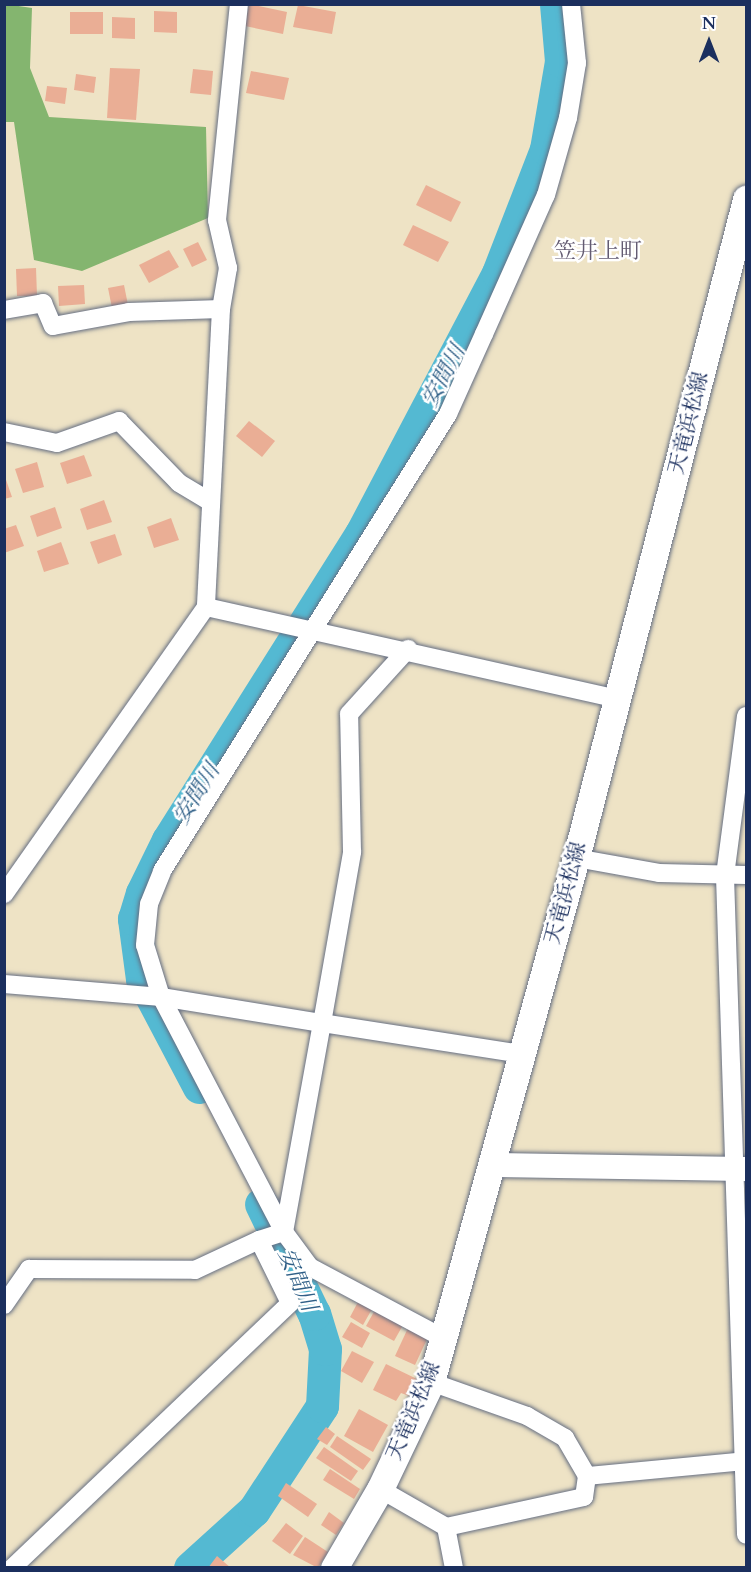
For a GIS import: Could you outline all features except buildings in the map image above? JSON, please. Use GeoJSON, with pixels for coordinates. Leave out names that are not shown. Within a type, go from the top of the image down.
{"type":"FeatureCollection","features":[{"type":"Feature","properties":{"kind":"main road","name":"天竜浜松線"},"geometry":{"type":"LineString","coordinates":[[334,1568],[380,1489],[431,1382],[493,1165],[576,858],[747,199]]}},
{"type":"Feature","properties":{"kind":"street"},"geometry":{"type":"LineString","coordinates":[[4,894],[206,607],[209,501],[221,309],[228,268],[217,220],[239,4]]}},
{"type":"Feature","properties":{"kind":"street"},"geometry":{"type":"LineString","coordinates":[[12,1568],[290,1303],[274,1235],[154,996],[145,945],[149,904],[162,871],[306,627],[447,414],[546,195],[577,63],[571,4]]}},
{"type":"Feature","properties":{"kind":"street"},"geometry":{"type":"LineString","coordinates":[[4,310],[43,303],[53,326],[129,312],[221,309]]}},
{"type":"Feature","properties":{"kind":"street"},"geometry":{"type":"LineString","coordinates":[[4,432],[57,443],[119,421],[179,483],[209,501]]}},
{"type":"Feature","properties":{"kind":"street"},"geometry":{"type":"LineString","coordinates":[[206,607],[408,649],[616,699]]}},
{"type":"Feature","properties":{"kind":"street"},"geometry":{"type":"LineString","coordinates":[[274,1235],[322,1023],[352,852],[349,714],[408,649]]}},
{"type":"Feature","properties":{"kind":"street"},"geometry":{"type":"LineString","coordinates":[[747,716],[740,794],[725,876],[740,1169],[747,1535]]}},
{"type":"Feature","properties":{"kind":"street"},"geometry":{"type":"LineString","coordinates":[[576,858],[659,873],[747,875]]}},
{"type":"Feature","properties":{"kind":"street"},"geometry":{"type":"LineString","coordinates":[[4,984],[154,996],[522,1054]]}},
{"type":"Feature","properties":{"kind":"street"},"geometry":{"type":"LineString","coordinates":[[493,1165],[740,1169]]}},
{"type":"Feature","properties":{"kind":"street"},"geometry":{"type":"LineString","coordinates":[[4,1305],[29,1269],[195,1270],[274,1235]]}},
{"type":"Feature","properties":{"kind":"street"},"geometry":{"type":"LineString","coordinates":[[274,1235],[310,1267],[443,1338]]}},
{"type":"Feature","properties":{"kind":"street"},"geometry":{"type":"LineString","coordinates":[[380,1489],[446,1527],[584,1497],[587,1476],[565,1438],[527,1416],[431,1382]]}},
{"type":"Feature","properties":{"kind":"street"},"geometry":{"type":"LineString","coordinates":[[587,1476],[745,1461]]}},
{"type":"Feature","properties":{"kind":"street"},"geometry":{"type":"LineString","coordinates":[[446,1527],[454,1568]]}},
{"type":"Feature","properties":{"kind":"green space"},"geometry":{"type":"Polygon","coordinates":[[[5,4],[32,8],[30,68],[49,117],[206,127],[208,218],[82,271],[34,260],[14,122],[5,122],[5,4]]]}},
{"type":"Feature","properties":{"kind":"waterway","name":"安間川"},"geometry":{"type":"LineString","coordinates":[[199,1087],[142,979],[134,919],[142,893],[168,840],[361,534],[498,273],[546,149],[561,61],[556,4]]}},
{"type":"Feature","properties":{"kind":"waterway","name":"安間川"},"geometry":{"type":"LineString","coordinates":[[190,1568],[254,1510],[322,1406],[325,1349],[314,1314],[261,1204]]}},
{"type":"Feature","properties":{"kind":"district","name":"笠井上町"},"geometry":{"type":"Point","coordinates":[598,252]}}]}
